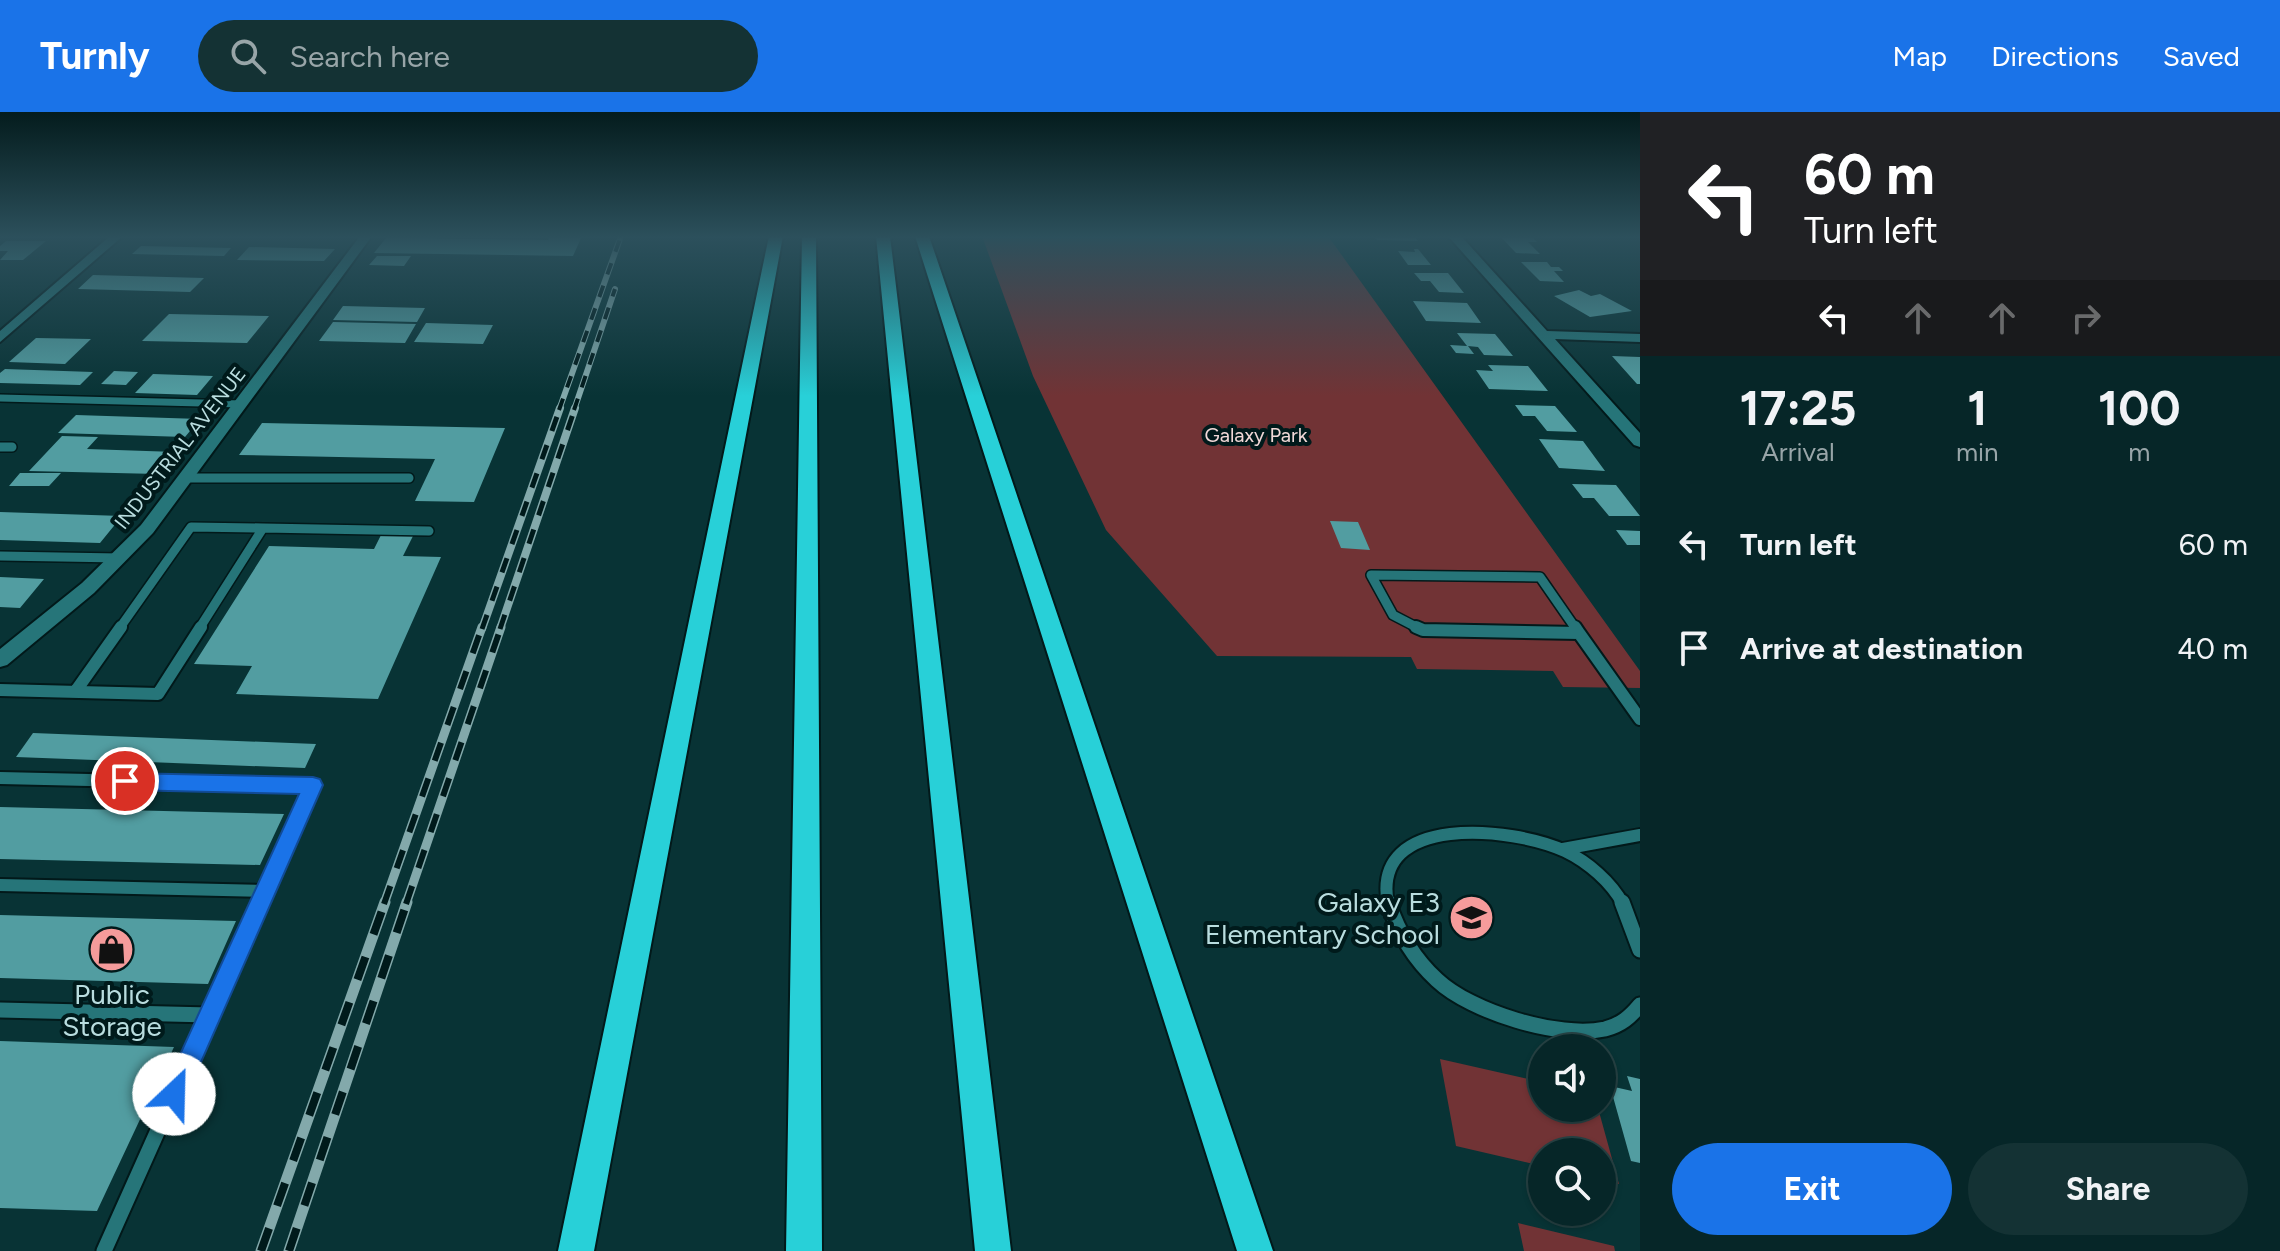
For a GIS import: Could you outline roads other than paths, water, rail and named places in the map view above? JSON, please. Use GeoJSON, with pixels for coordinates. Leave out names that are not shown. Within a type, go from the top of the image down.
{"type":"FeatureCollection","features":[{"type":"Feature","properties":{"kind":"highway"},"geometry":{"type":"LineString","coordinates":[[576,1251],[766,289]]}},
{"type":"Feature","properties":{"kind":"highway"},"geometry":{"type":"LineString","coordinates":[[804,1251],[809,289]]}},
{"type":"Feature","properties":{"kind":"highway"},"geometry":{"type":"LineString","coordinates":[[889,289],[993,1251]]}},
{"type":"Feature","properties":{"kind":"highway"},"geometry":{"type":"LineString","coordinates":[[939,289],[1255,1251]]}},
{"type":"Feature","properties":{"kind":"street"},"geometry":{"type":"LineString","coordinates":[[0,338],[56,289]]}},
{"type":"Feature","properties":{"kind":"street","name":"INDUSTRIAL AVENUE"},"geometry":{"type":"LineString","coordinates":[[0,660],[121,558],[147,529],[327,289]]}},
{"type":"Feature","properties":{"kind":"street"},"geometry":{"type":"LineString","coordinates":[[1502,289],[1640,442]]}},
{"type":"Feature","properties":{"kind":"street"},"geometry":{"type":"LineString","coordinates":[[1544,335],[1640,338]]}},
{"type":"Feature","properties":{"kind":"lane"},"geometry":{"type":"LineString","coordinates":[[0,398],[242,404]]}},
{"type":"Feature","properties":{"kind":"lane"},"geometry":{"type":"LineString","coordinates":[[0,447],[12,447]]}},
{"type":"Feature","properties":{"kind":"lane"},"geometry":{"type":"LineString","coordinates":[[186,478],[409,478]]}},
{"type":"Feature","properties":{"kind":"lane"},"geometry":{"type":"LineString","coordinates":[[75,692],[191,527],[429,531]]}},
{"type":"Feature","properties":{"kind":"lane"},"geometry":{"type":"LineString","coordinates":[[0,690],[158,694],[263,528]]}},
{"type":"Feature","properties":{"kind":"lane"},"geometry":{"type":"LineString","coordinates":[[0,556],[121,558]]}},
{"type":"Feature","properties":{"kind":"lane"},"geometry":{"type":"LineString","coordinates":[[1580,633],[1423,630],[1393,615],[1371,575],[1540,577],[1580,633],[1640,719]]}},
{"type":"Feature","properties":{"kind":"lane"},"geometry":{"type":"LineString","coordinates":[[0,778],[313,785],[104,1251]]}},
{"type":"Feature","properties":{"kind":"lane"},"geometry":{"type":"LineString","coordinates":[[1640,835],[1563,849],[1495,834],[1447,835],[1416,842],[1402,850],[1393,860],[1385,881],[1388,903],[1398,930],[1418,960],[1449,990],[1493,1012],[1564,1029],[1590,1031],[1612,1029],[1636,1014],[1640,1005]]}},
{"type":"Feature","properties":{"kind":"lane"},"geometry":{"type":"LineString","coordinates":[[1563,849],[1610,885],[1630,921],[1640,950]]}},
{"type":"Feature","properties":{"kind":"lane"},"geometry":{"type":"LineString","coordinates":[[0,885],[266,891]]}},
{"type":"Feature","properties":{"kind":"lane"},"geometry":{"type":"LineString","coordinates":[[0,1010],[210,1015]]}},
{"type":"Feature","properties":{"kind":"railway"},"geometry":{"type":"LineString","coordinates":[[559,410],[602,289]]}},
{"type":"Feature","properties":{"kind":"railway"},"geometry":{"type":"LineString","coordinates":[[574,410],[615,289]]}},
{"type":"Feature","properties":{"kind":"railway"},"geometry":{"type":"LineString","coordinates":[[482,629],[560,408]]}},
{"type":"Feature","properties":{"kind":"railway"},"geometry":{"type":"LineString","coordinates":[[500,629],[575,408]]}},
{"type":"Feature","properties":{"kind":"railway"},"geometry":{"type":"LineString","coordinates":[[384,904],[482,627]]}},
{"type":"Feature","properties":{"kind":"railway"},"geometry":{"type":"LineString","coordinates":[[406,904],[501,627]]}},
{"type":"Feature","properties":{"kind":"railway"},"geometry":{"type":"LineString","coordinates":[[261,1251],[385,902]]}},
{"type":"Feature","properties":{"kind":"railway"},"geometry":{"type":"LineString","coordinates":[[289,1251],[407,902]]}},
{"type":"Feature","properties":{"kind":"place","name":"Galaxy E3 Elementary School"},"geometry":{"type":"Point","coordinates":[1471,918]}},
{"type":"Feature","properties":{"kind":"place","name":"Public Storage"},"geometry":{"type":"Point","coordinates":[112,950]}},
{"type":"Feature","properties":{"kind":"park label","name":"Galaxy Park"},"geometry":{"type":"Point","coordinates":[1256,435]}}]}
